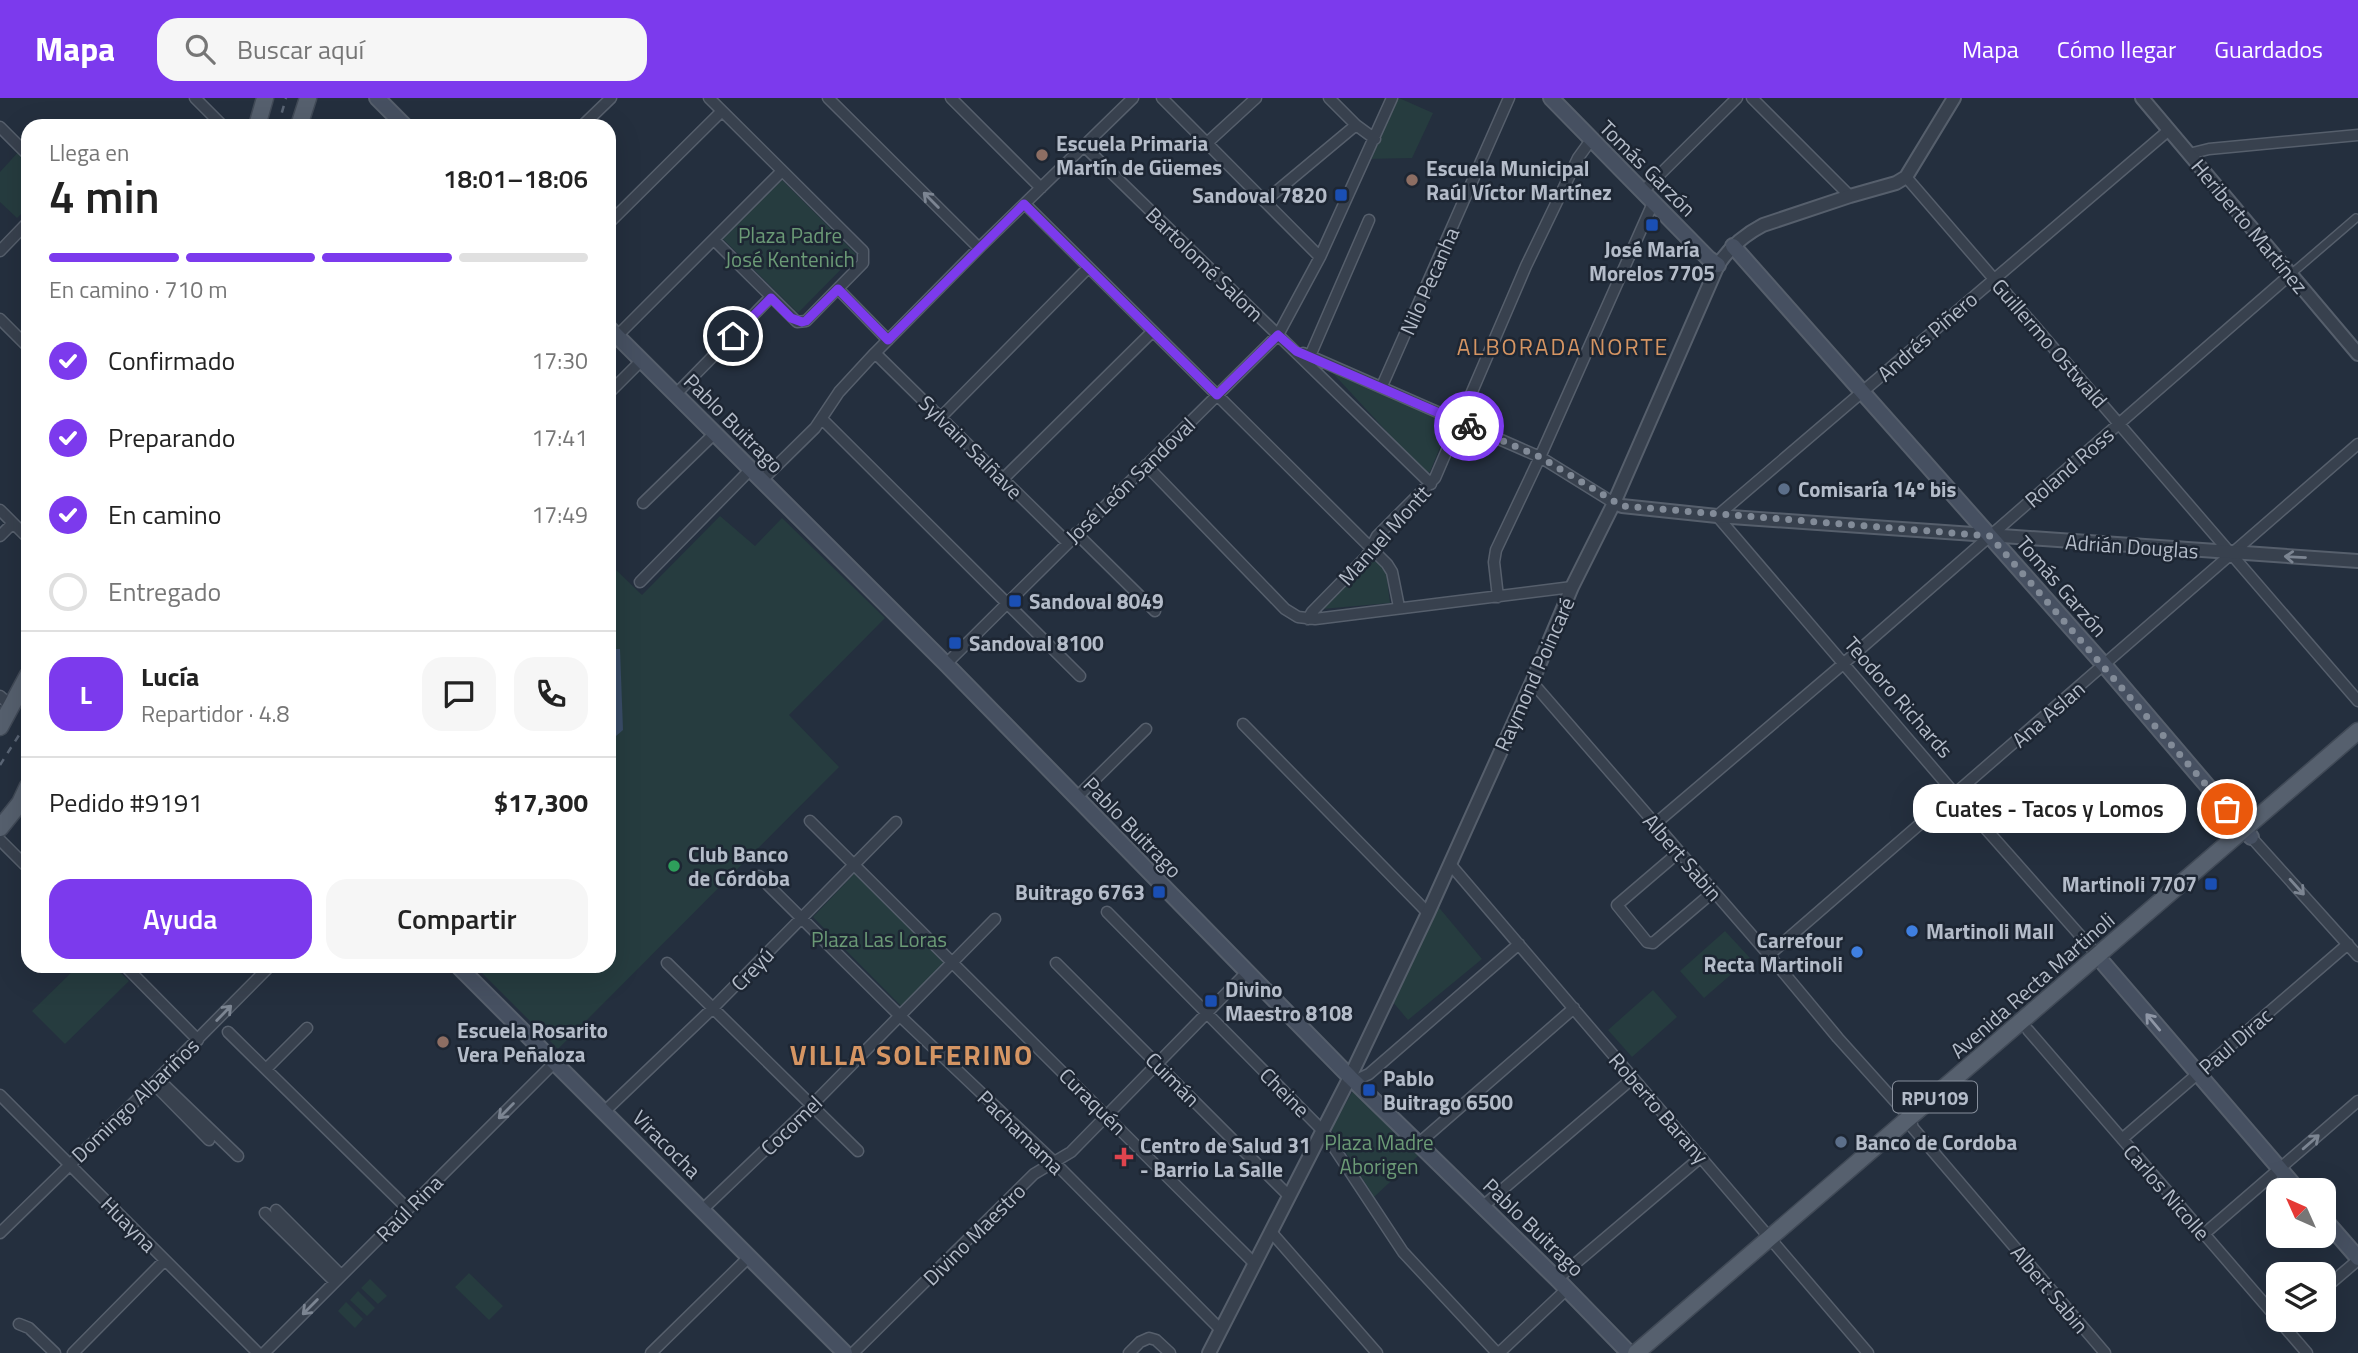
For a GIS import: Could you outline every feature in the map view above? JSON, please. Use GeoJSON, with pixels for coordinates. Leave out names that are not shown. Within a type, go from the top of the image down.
{"type":"FeatureCollection","features":[{"type":"Feature","properties":{"kind":"main road"},"geometry":{"type":"LineString","coordinates":[[259,119],[265,98]]}},
{"type":"Feature","properties":{"kind":"main road"},"geometry":{"type":"LineString","coordinates":[[301,119],[308,98]]}},
{"type":"Feature","properties":{"kind":"main road"},"geometry":{"type":"LineString","coordinates":[[377,98],[398,119]]}},
{"type":"Feature","properties":{"kind":"main road","name":"Tomás Garzón"},"geometry":{"type":"LineString","coordinates":[[1550,98],[1718,265]]}},
{"type":"Feature","properties":{"kind":"main road","name":"Tomás Garzón"},"geometry":{"type":"LineString","coordinates":[[1733,246],[1863,390],[2248,833]]}},
{"type":"Feature","properties":{"kind":"main road","name":"Pablo Buitrago"},"geometry":{"type":"LineString","coordinates":[[616,335],[946,664],[1352,1079],[1629,1353]]}},
{"type":"Feature","properties":{"kind":"main road"},"geometry":{"type":"LineString","coordinates":[[0,727],[6,701],[21,683]]}},
{"type":"Feature","properties":{"kind":"main road","name":"Avenida Recta Martinoli"},"geometry":{"type":"LineString","coordinates":[[2248,833],[2358,731]]}},
{"type":"Feature","properties":{"kind":"main road","name":"Avenida Recta Martinoli"},"geometry":{"type":"LineString","coordinates":[[1652,1353],[1773,1243],[2248,833],[2358,744]]}},
{"type":"Feature","properties":{"kind":"main road"},"geometry":{"type":"LineString","coordinates":[[0,828],[21,802]]}},
{"type":"Feature","properties":{"kind":"main road","name":"Avenida Recta Martinoli"},"geometry":{"type":"LineString","coordinates":[[1912,1123],[2028,1030],[2101,960]]}},
{"type":"Feature","properties":{"kind":"main road","name":"Teodoro Richards"},"geometry":{"type":"LineString","coordinates":[[2101,960],[2288,1178]]}},
{"type":"Feature","properties":{"kind":"main road","name":"Viracocha"},"geometry":{"type":"LineString","coordinates":[[465,973],[845,1353]]}},
{"type":"Feature","properties":{"kind":"main road"},"geometry":{"type":"LineString","coordinates":[[2336,1233],[2358,1259]]}},
{"type":"Feature","properties":{"kind":"main road","name":"Avenida Recta Martinoli"},"geometry":{"type":"LineString","coordinates":[[1636,1353],[1773,1243]]}},
{"type":"Feature","properties":{"kind":"street"},"geometry":{"type":"LineString","coordinates":[[195,98],[216,119]]}},
{"type":"Feature","properties":{"kind":"street"},"geometry":{"type":"LineString","coordinates":[[589,119],[611,98]]}},
{"type":"Feature","properties":{"kind":"street"},"geometry":{"type":"LineString","coordinates":[[709,98],[863,251],[864,257],[863,263],[806,321],[797,322],[714,240]]}},
{"type":"Feature","properties":{"kind":"street"},"geometry":{"type":"LineString","coordinates":[[828,98],[979,248]]}},
{"type":"Feature","properties":{"kind":"street"},"geometry":{"type":"LineString","coordinates":[[951,98],[1041,188]]}},
{"type":"Feature","properties":{"kind":"street"},"geometry":{"type":"LineString","coordinates":[[761,481],[822,419],[839,392],[875,353],[1133,98]]}},
{"type":"Feature","properties":{"kind":"street"},"geometry":{"type":"LineString","coordinates":[[1162,98],[1320,257]]}},
{"type":"Feature","properties":{"kind":"street"},"geometry":{"type":"LineString","coordinates":[[1207,143],[1256,98]]}},
{"type":"Feature","properties":{"kind":"street"},"geometry":{"type":"LineString","coordinates":[[1329,98],[1356,125],[1375,139]]}},
{"type":"Feature","properties":{"kind":"street","name":"José León Sandoval"},"geometry":{"type":"LineString","coordinates":[[946,664],[1278,335],[1320,257],[1392,98]]}},
{"type":"Feature","properties":{"kind":"street","name":"Nilo Pecanha"},"geometry":{"type":"LineString","coordinates":[[1382,386],[1509,98]]}},
{"type":"Feature","properties":{"kind":"street"},"geometry":{"type":"LineString","coordinates":[[1498,597],[1494,556],[1540,457],[1648,197],[1737,98]]}},
{"type":"Feature","properties":{"kind":"street"},"geometry":{"type":"LineString","coordinates":[[1752,98],[1850,196]]}},
{"type":"Feature","properties":{"kind":"street"},"geometry":{"type":"LineString","coordinates":[[1906,177],[1954,98]]}},
{"type":"Feature","properties":{"kind":"street","name":"Heriberto Martínez"},"geometry":{"type":"LineString","coordinates":[[2142,98],[2357,349]]}},
{"type":"Feature","properties":{"kind":"street"},"geometry":{"type":"LineString","coordinates":[[616,216],[722,111]]}},
{"type":"Feature","properties":{"kind":"street"},"geometry":{"type":"LineString","coordinates":[[1265,201],[1356,125]]}},
{"type":"Feature","properties":{"kind":"street"},"geometry":{"type":"LineString","coordinates":[[0,127],[21,148]]}},
{"type":"Feature","properties":{"kind":"street","name":"Andrés Piñero"},"geometry":{"type":"LineString","coordinates":[[1717,516],[2169,130]]}},
{"type":"Feature","properties":{"kind":"street"},"geometry":{"type":"LineString","coordinates":[[2189,154],[2209,149],[2358,135]]}},
{"type":"Feature","properties":{"kind":"street","name":"Manuel Montt"},"geometry":{"type":"LineString","coordinates":[[1308,619],[1371,548],[1377,536],[1430,484],[1526,266],[1578,158],[1591,140]]}},
{"type":"Feature","properties":{"kind":"street","name":"Bartolomé Salom"},"geometry":{"type":"LineString","coordinates":[[1085,147],[1430,484]]}},
{"type":"Feature","properties":{"kind":"street"},"geometry":{"type":"LineString","coordinates":[[616,329],[714,240],[782,171]]}},
{"type":"Feature","properties":{"kind":"street","name":"Raymond Poincaré"},"geometry":{"type":"LineString","coordinates":[[1209,1353],[1352,1079],[1532,682],[1572,587],[1614,503],[1718,265],[1733,246],[1763,225],[1896,183],[1906,177]]}},
{"type":"Feature","properties":{"kind":"street","name":"Guillermo Ostwald"},"geometry":{"type":"LineString","coordinates":[[1906,177],[2358,701]]}},
{"type":"Feature","properties":{"kind":"street"},"geometry":{"type":"LineString","coordinates":[[1024,204],[1387,564],[1392,572],[1399,607]]}},
{"type":"Feature","properties":{"kind":"street","name":"Roland Ross"},"geometry":{"type":"LineString","coordinates":[[1655,824],[2356,218]]}},
{"type":"Feature","properties":{"kind":"street"},"geometry":{"type":"LineString","coordinates":[[1310,356],[1369,220]]}},
{"type":"Feature","properties":{"kind":"street"},"geometry":{"type":"LineString","coordinates":[[0,250],[21,229]]}},
{"type":"Feature","properties":{"kind":"street"},"geometry":{"type":"LineString","coordinates":[[941,417],[1088,268]]}},
{"type":"Feature","properties":{"kind":"street"},"geometry":{"type":"LineString","coordinates":[[838,289],[888,340]]}},
{"type":"Feature","properties":{"kind":"street"},"geometry":{"type":"LineString","coordinates":[[676,394],[771,298]]}},
{"type":"Feature","properties":{"kind":"street"},"geometry":{"type":"LineString","coordinates":[[0,319],[21,340]]}},
{"type":"Feature","properties":{"kind":"street"},"geometry":{"type":"LineString","coordinates":[[1003,479],[1152,332]]}},
{"type":"Feature","properties":{"kind":"street","name":"Bartolomé Salom"},"geometry":{"type":"LineString","coordinates":[[1296,351],[1382,386],[1540,457],[1614,503]]}},
{"type":"Feature","properties":{"kind":"street","name":"Sylvain Salñave"},"geometry":{"type":"LineString","coordinates":[[875,353],[1067,542]]}},
{"type":"Feature","properties":{"kind":"street"},"geometry":{"type":"LineString","coordinates":[[616,386],[642,360]]}},
{"type":"Feature","properties":{"kind":"street"},"geometry":{"type":"LineString","coordinates":[[822,419],[1080,676]]}},
{"type":"Feature","properties":{"kind":"street"},"geometry":{"type":"LineString","coordinates":[[643,503],[715,433]]}},
{"type":"Feature","properties":{"kind":"street","name":"Ana Aslan"},"geometry":{"type":"LineString","coordinates":[[1769,955],[2358,444]]}},
{"type":"Feature","properties":{"kind":"street"},"geometry":{"type":"LineString","coordinates":[[1146,465],[1285,609],[1298,617],[1308,619],[1572,587]]}},
{"type":"Feature","properties":{"kind":"street"},"geometry":{"type":"LineString","coordinates":[[640,582],[750,470]]}},
{"type":"Feature","properties":{"kind":"street","name":"Adrián Douglas"},"geometry":{"type":"LineString","coordinates":[[1614,503],[1717,516],[2358,561]]}},
{"type":"Feature","properties":{"kind":"street"},"geometry":{"type":"LineString","coordinates":[[0,510],[21,531]]}},
{"type":"Feature","properties":{"kind":"street","name":"Teodoro Richards"},"geometry":{"type":"LineString","coordinates":[[1717,516],[2101,960]]}},
{"type":"Feature","properties":{"kind":"street"},"geometry":{"type":"LineString","coordinates":[[0,536],[13,523]]}},
{"type":"Feature","properties":{"kind":"street"},"geometry":{"type":"LineString","coordinates":[[1076,533],[1155,611]]}},
{"type":"Feature","properties":{"kind":"street","name":"Albert Sabin"},"geometry":{"type":"LineString","coordinates":[[1532,682],[1769,955],[2105,1353]]}},
{"type":"Feature","properties":{"kind":"street"},"geometry":{"type":"LineString","coordinates":[[1243,724],[1428,913]]}},
{"type":"Feature","properties":{"kind":"street"},"geometry":{"type":"LineString","coordinates":[[1076,798],[1146,729]]}},
{"type":"Feature","properties":{"kind":"street","name":"Curaquén"},"geometry":{"type":"LineString","coordinates":[[810,821],[1255,1264]]}},
{"type":"Feature","properties":{"kind":"street","name":"Creyú"},"geometry":{"type":"LineString","coordinates":[[604,1111],[713,1008],[896,822]]}},
{"type":"Feature","properties":{"kind":"street","name":"Tomás Garzón"},"geometry":{"type":"LineString","coordinates":[[2248,833],[2358,956]]}},
{"type":"Feature","properties":{"kind":"street"},"geometry":{"type":"LineString","coordinates":[[0,840],[21,861]]}},
{"type":"Feature","properties":{"kind":"street"},"geometry":{"type":"LineString","coordinates":[[1679,852],[1617,905],[1647,942],[1653,943],[1713,892]]}},
{"type":"Feature","properties":{"kind":"street","name":"Roberto Barany"},"geometry":{"type":"LineString","coordinates":[[1450,864],[1868,1353]]}},
{"type":"Feature","properties":{"kind":"street","name":"Pachamama"},"geometry":{"type":"LineString","coordinates":[[760,876],[900,1016],[1054,1162],[1221,1330]]}},
{"type":"Feature","properties":{"kind":"street","name":"Cheine"},"geometry":{"type":"LineString","coordinates":[[1107,912],[1323,1131],[1403,1252],[1498,1353]]}},
{"type":"Feature","properties":{"kind":"street","name":"Cocomel"},"geometry":{"type":"LineString","coordinates":[[702,1210],[811,1106],[995,919]]}},
{"type":"Feature","properties":{"kind":"street","name":"Paul Dirac"},"geometry":{"type":"LineString","coordinates":[[2122,1139],[2348,943]]}},
{"type":"Feature","properties":{"kind":"street"},"geometry":{"type":"LineString","coordinates":[[1352,1079],[1369,1074],[1519,944]]}},
{"type":"Feature","properties":{"kind":"street"},"geometry":{"type":"LineString","coordinates":[[667,962],[858,1151]]}},
{"type":"Feature","properties":{"kind":"street","name":"Cuimán"},"geometry":{"type":"LineString","coordinates":[[1056,963],[1289,1196]]}},
{"type":"Feature","properties":{"kind":"street","name":"Divino Maestro"},"geometry":{"type":"LineString","coordinates":[[853,1353],[1034,1174],[1071,1152],[1247,972]]}},
{"type":"Feature","properties":{"kind":"street"},"geometry":{"type":"LineString","coordinates":[[132,973],[198,1040]]}},
{"type":"Feature","properties":{"kind":"street","name":"Domingo Albariños"},"geometry":{"type":"LineString","coordinates":[[0,1233],[263,973]]}},
{"type":"Feature","properties":{"kind":"street"},"geometry":{"type":"LineString","coordinates":[[1419,1143],[1574,1008]]}},
{"type":"Feature","properties":{"kind":"street"},"geometry":{"type":"LineString","coordinates":[[266,1069],[307,1028]]}},
{"type":"Feature","properties":{"kind":"street","name":"Carlos Nicolle"},"geometry":{"type":"LineString","coordinates":[[2028,1030],[2204,1234],[2266,1301]]}},
{"type":"Feature","properties":{"kind":"street"},"geometry":{"type":"LineString","coordinates":[[228,1032],[408,1209]]}},
{"type":"Feature","properties":{"kind":"street","name":"Raúl Rina"},"geometry":{"type":"LineString","coordinates":[[264,1353],[554,1063]]}},
{"type":"Feature","properties":{"kind":"street"},"geometry":{"type":"LineString","coordinates":[[1482,1207],[1633,1077]]}},
{"type":"Feature","properties":{"kind":"street"},"geometry":{"type":"LineString","coordinates":[[155,1082],[209,1140]]}},
{"type":"Feature","properties":{"kind":"street"},"geometry":{"type":"LineString","coordinates":[[155,1082],[237,1156]]}},
{"type":"Feature","properties":{"kind":"street","name":"Huayna"},"geometry":{"type":"LineString","coordinates":[[0,1095],[258,1353]]}},
{"type":"Feature","properties":{"kind":"street"},"geometry":{"type":"LineString","coordinates":[[2204,1234],[2358,1101]]}},
{"type":"Feature","properties":{"kind":"street"},"geometry":{"type":"LineString","coordinates":[[1498,1353],[1562,1284],[1701,1157]]}},
{"type":"Feature","properties":{"kind":"street"},"geometry":{"type":"LineString","coordinates":[[270,1212],[338,1279]]}},
{"type":"Feature","properties":{"kind":"street"},"geometry":{"type":"LineString","coordinates":[[1272,1233],[1377,1353]]}},
{"type":"Feature","properties":{"kind":"street"},"geometry":{"type":"LineString","coordinates":[[650,1353],[749,1257]]}},
{"type":"Feature","properties":{"kind":"street"},"geometry":{"type":"LineString","coordinates":[[2336,1278],[2358,1259]]}},
{"type":"Feature","properties":{"kind":"street"},"geometry":{"type":"LineString","coordinates":[[73,1353],[165,1260]]}},
{"type":"Feature","properties":{"kind":"street"},"geometry":{"type":"LineString","coordinates":[[19,1324],[29,1328],[55,1353]]}},
{"type":"Feature","properties":{"kind":"street","name":"Carlos Nicolle"},"geometry":{"type":"LineString","coordinates":[[2292,1332],[2307,1353]]}},
{"type":"Feature","properties":{"kind":"street"},"geometry":{"type":"LineString","coordinates":[[1129,1353],[1140,1342],[1149,1338],[1156,1340],[1170,1353]]}},
{"type":"Feature","properties":{"kind":"green space"},"geometry":{"type":"Polygon","coordinates":[[[1394,98],[1433,113],[1412,158],[1364,159],[1394,98]]]}},
{"type":"Feature","properties":{"kind":"green space"},"geometry":{"type":"Polygon","coordinates":[[[21,149],[21,214],[17,218],[0,202],[0,172],[21,149]]]}},
{"type":"Feature","properties":{"kind":"green space","name":"Plaza Padre José Kentenich"},"geometry":{"type":"Polygon","coordinates":[[[782,180],[856,254],[798,313],[723,239],[782,180]]]}},
{"type":"Feature","properties":{"kind":"green space"},"geometry":{"type":"Polygon","coordinates":[[[1329,369],[1450,422],[1430,472],[1424,472],[1329,369]]]}},
{"type":"Feature","properties":{"kind":"green space","name":"Club Banco de Córdoba"},"geometry":{"type":"Polygon","coordinates":[[[720,516],[755,546],[782,518],[885,618],[789,715],[839,767],[558,1049],[482,973],[616,973],[616,570],[642,595],[720,516]]]}},
{"type":"Feature","properties":{"kind":"green space"},"geometry":{"type":"Polygon","coordinates":[[[1370,561],[1378,562],[1386,572],[1390,603],[1322,609],[1370,561]]]}},
{"type":"Feature","properties":{"kind":"green space","name":"Plaza Las Loras"},"geometry":{"type":"Polygon","coordinates":[[[856,872],[945,961],[902,1007],[813,917],[856,872]]]}},
{"type":"Feature","properties":{"kind":"green space"},"geometry":{"type":"Polygon","coordinates":[[[1436,904],[1482,959],[1408,1020],[1392,1001],[1436,904]]]}},
{"type":"Feature","properties":{"kind":"green space"},"geometry":{"type":"Polygon","coordinates":[[[1725,931],[1750,958],[1704,998],[1680,971],[1725,931]]]}},
{"type":"Feature","properties":{"kind":"green space"},"geometry":{"type":"Polygon","coordinates":[[[71,973],[120,973],[129,981],[65,1044],[32,1011],[71,973]]]}},
{"type":"Feature","properties":{"kind":"green space"},"geometry":{"type":"Polygon","coordinates":[[[1653,990],[1677,1017],[1632,1057],[1608,1030],[1653,990]]]}},
{"type":"Feature","properties":{"kind":"green space","name":"Plaza Madre Aborigen"},"geometry":{"type":"Polygon","coordinates":[[[1354,1089],[1419,1155],[1374,1197],[1331,1129],[1354,1089]]]}},
{"type":"Feature","properties":{"kind":"green space"},"geometry":{"type":"Polygon","coordinates":[[[469,1273],[503,1306],[489,1320],[455,1287],[469,1273]]]}},
{"type":"Feature","properties":{"kind":"green space"},"geometry":{"type":"Polygon","coordinates":[[[370,1279],[387,1296],[378,1304],[361,1288],[370,1279]]]}},
{"type":"Feature","properties":{"kind":"green space"},"geometry":{"type":"Polygon","coordinates":[[[358,1291],[375,1308],[367,1316],[350,1300],[358,1291]]]}},
{"type":"Feature","properties":{"kind":"green space"},"geometry":{"type":"Polygon","coordinates":[[[346,1302],[363,1319],[355,1328],[338,1311],[346,1302]]]}},
{"type":"Feature","properties":{"kind":"water"},"geometry":{"type":"Polygon","coordinates":[[[616,649],[620,649],[623,730],[616,736],[616,649]]]}},
{"type":"Feature","properties":{"kind":"railway"},"geometry":{"type":"LineString","coordinates":[[280,119],[286,98]]}},
{"type":"Feature","properties":{"kind":"railway"},"geometry":{"type":"LineString","coordinates":[[0,765],[21,732]]}},
{"type":"Feature","properties":{"kind":"way so far"},"geometry":{"type":"LineString","coordinates":[[1469,426],[1540,457],[1622,506],[1717,516],[1990,536],[2227,809]]}},
{"type":"Feature","properties":{"kind":"place","name":"Escuela Primaria Martín de Güemes"},"geometry":{"type":"Point","coordinates":[1042,155]}},
{"type":"Feature","properties":{"kind":"place","name":"Escuela Municipal Raúl Víctor Martínez"},"geometry":{"type":"Point","coordinates":[1412,180]}},
{"type":"Feature","properties":{"kind":"place","name":"Sandoval 7820"},"geometry":{"type":"Point","coordinates":[1341,195]}},
{"type":"Feature","properties":{"kind":"place","name":"José María Morelos 7705"},"geometry":{"type":"Point","coordinates":[1652,225]}},
{"type":"Feature","properties":{"kind":"place","name":"Comisaría 14º bis"},"geometry":{"type":"Point","coordinates":[1784,489]}},
{"type":"Feature","properties":{"kind":"place","name":"Sandoval 8049"},"geometry":{"type":"Point","coordinates":[1015,601]}},
{"type":"Feature","properties":{"kind":"place","name":"Sandoval 8100"},"geometry":{"type":"Point","coordinates":[955,643]}},
{"type":"Feature","properties":{"kind":"place","name":"Cuates - Tacos y Lomos"},"geometry":{"type":"Point","coordinates":[2227,809]}},
{"type":"Feature","properties":{"kind":"place","name":"Club Banco de Córdoba"},"geometry":{"type":"Point","coordinates":[674,866]}},
{"type":"Feature","properties":{"kind":"place","name":"Martinoli 7707"},"geometry":{"type":"Point","coordinates":[2211,884]}},
{"type":"Feature","properties":{"kind":"place","name":"Buitrago 6763"},"geometry":{"type":"Point","coordinates":[1159,892]}},
{"type":"Feature","properties":{"kind":"place","name":"Martinoli Mall"},"geometry":{"type":"Point","coordinates":[1912,931]}},
{"type":"Feature","properties":{"kind":"place","name":"Carrefour Recta Martinoli"},"geometry":{"type":"Point","coordinates":[1857,952]}},
{"type":"Feature","properties":{"kind":"place","name":"Divino Maestro 8108"},"geometry":{"type":"Point","coordinates":[1211,1001]}},
{"type":"Feature","properties":{"kind":"place","name":"Escuela Rosarito Vera Peñaloza"},"geometry":{"type":"Point","coordinates":[443,1042]}},
{"type":"Feature","properties":{"kind":"place","name":"Pablo Buitrago 6500"},"geometry":{"type":"Point","coordinates":[1369,1090]}},
{"type":"Feature","properties":{"kind":"place","name":"Banco de Cordoba"},"geometry":{"type":"Point","coordinates":[1841,1142]}},
{"type":"Feature","properties":{"kind":"place","name":"Centro de Salud 31 - Barrio La Salle"},"geometry":{"type":"Point","coordinates":[1124,1157]}},
{"type":"Feature","properties":{"kind":"district","name":"ALBORADA NORTE"},"geometry":{"type":"Point","coordinates":[1563,346]}},
{"type":"Feature","properties":{"kind":"district","name":"VILLA SOLFERINO"},"geometry":{"type":"Point","coordinates":[912,1054]}},
{"type":"Feature","properties":{"kind":"route"},"geometry":{"type":"LineString","coordinates":[[733,336],[771,298],[791,318],[802,322],[838,289],[888,340],[1024,204],[1217,395],[1278,335],[1296,351],[1469,426]]}}]}
